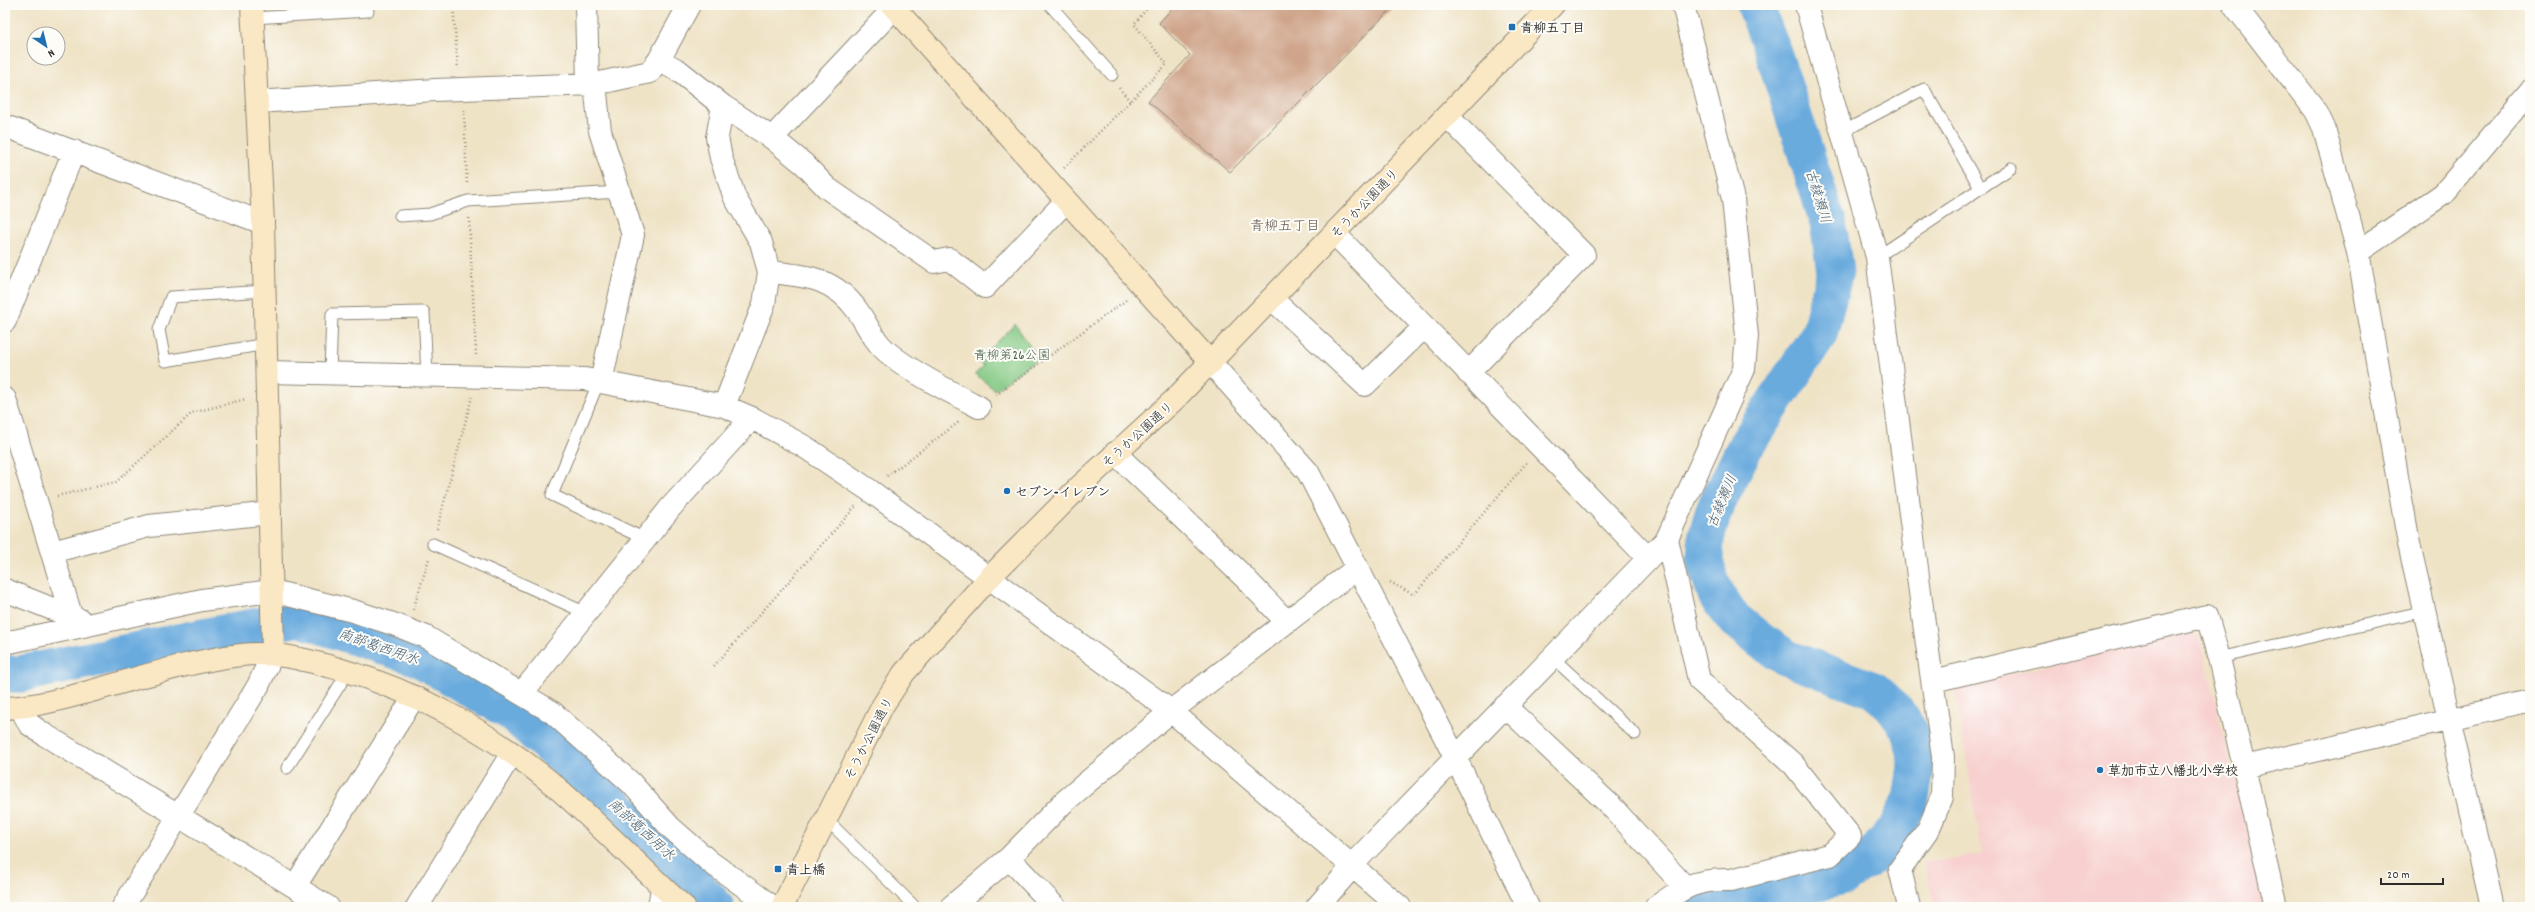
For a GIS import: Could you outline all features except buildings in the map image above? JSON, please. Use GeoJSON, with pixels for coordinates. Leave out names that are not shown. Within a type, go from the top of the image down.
{"type":"FeatureCollection","features":[{"type":"Feature","properties":{"kind":"street"},"geometry":{"type":"LineString","coordinates":[[586,5],[592,83],[600,131],[633,235],[600,381]]}},
{"type":"Feature","properties":{"kind":"street"},"geometry":{"type":"LineString","coordinates":[[257,102],[592,83],[650,72],[659,60],[689,5]]}},
{"type":"Feature","properties":{"kind":"street","name":"そうか公園通り"},"geometry":{"type":"LineString","coordinates":[[782,907],[827,820],[883,705],[904,673],[990,577],[1115,453],[1174,400],[1211,363],[1553,5]]}},
{"type":"Feature","properties":{"kind":"street"},"geometry":{"type":"LineString","coordinates":[[1317,907],[1353,865],[1455,757],[1647,557],[1667,540],[1744,369],[1747,336],[1733,198],[1683,5]]}},
{"type":"Feature","properties":{"kind":"street"},"geometry":{"type":"LineString","coordinates":[[1806,5],[1877,256],[1943,756],[1944,776],[1942,797],[1929,828],[1900,869],[1909,907]]}},
{"type":"Feature","properties":{"kind":"street"},"geometry":{"type":"LineString","coordinates":[[772,138],[894,6],[1308,472],[1455,757],[1528,907]]}},
{"type":"Feature","properties":{"kind":"street"},"geometry":{"type":"LineString","coordinates":[[2243,9],[2316,111],[2324,128],[2358,252],[2409,544],[2492,907]]}},
{"type":"Feature","properties":{"kind":"street"},"geometry":{"type":"LineString","coordinates":[[123,907],[258,686],[273,647],[273,595],[263,223],[252,11]]}},
{"type":"Feature","properties":{"kind":"street"},"geometry":{"type":"LineString","coordinates":[[659,60],[680,72],[724,106],[772,138],[804,164],[827,188],[934,262],[949,259],[985,287],[1066,201]]}},
{"type":"Feature","properties":{"kind":"street"},"geometry":{"type":"LineString","coordinates":[[2358,252],[2443,194],[2530,91]]}},
{"type":"Feature","properties":{"kind":"street"},"geometry":{"type":"LineString","coordinates":[[724,106],[717,137],[720,158],[735,198],[761,242],[769,272],[764,304],[724,406]]}},
{"type":"Feature","properties":{"kind":"street"},"geometry":{"type":"LineString","coordinates":[[1448,116],[1584,255],[1468,373]]}},
{"type":"Feature","properties":{"kind":"street"},"geometry":{"type":"LineString","coordinates":[[5,126],[263,223]]}},
{"type":"Feature","properties":{"kind":"street"},"geometry":{"type":"LineString","coordinates":[[5,321],[74,151]]}},
{"type":"Feature","properties":{"kind":"street"},"geometry":{"type":"LineString","coordinates":[[1335,234],[1647,557]]}},
{"type":"Feature","properties":{"kind":"street"},"geometry":{"type":"LineString","coordinates":[[769,272],[808,276],[827,283],[843,294],[856,309],[881,346],[900,361],[972,399]]}},
{"type":"Feature","properties":{"kind":"street"},"geometry":{"type":"LineString","coordinates":[[1272,299],[1365,385],[1424,327]]}},
{"type":"Feature","properties":{"kind":"street"},"geometry":{"type":"LineString","coordinates":[[267,372],[600,381],[696,403],[724,406],[752,418],[805,447],[869,490],[990,577],[1171,711],[1353,865],[1400,907]]}},
{"type":"Feature","properties":{"kind":"street"},"geometry":{"type":"LineString","coordinates":[[5,399],[52,552],[78,620]]}},
{"type":"Feature","properties":{"kind":"street"},"geometry":{"type":"LineString","coordinates":[[522,693],[671,507],[752,418]]}},
{"type":"Feature","properties":{"kind":"street"},"geometry":{"type":"LineString","coordinates":[[1115,453],[1243,576],[1287,622]]}},
{"type":"Feature","properties":{"kind":"street"},"geometry":{"type":"LineString","coordinates":[[52,552],[149,526],[270,513]]}},
{"type":"Feature","properties":{"kind":"street"},"geometry":{"type":"LineString","coordinates":[[1656,907],[1684,886],[1714,880],[1731,880],[1823,857],[1830,854],[1850,836],[1794,764],[1699,680],[1667,540]]}},
{"type":"Feature","properties":{"kind":"street"},"geometry":{"type":"LineString","coordinates":[[951,907],[1009,858],[1064,802],[1171,711],[1287,622],[1359,572]]}},
{"type":"Feature","properties":{"kind":"street"},"geometry":{"type":"LineString","coordinates":[[5,590],[78,620]]}},
{"type":"Feature","properties":{"kind":"street"},"geometry":{"type":"LineString","coordinates":[[5,643],[78,620],[202,600],[273,595],[353,611],[396,625],[426,637],[552,712],[631,783],[670,827],[710,862],[773,907]]}},
{"type":"Feature","properties":{"kind":"street"},"geometry":{"type":"LineString","coordinates":[[1933,681],[2207,616],[2219,658],[2276,907]]}},
{"type":"Feature","properties":{"kind":"street"},"geometry":{"type":"LineString","coordinates":[[13,708],[165,671],[273,647],[348,672],[378,680],[459,720],[512,753],[555,786],[661,897],[684,907]]}},
{"type":"Feature","properties":{"kind":"street"},"geometry":{"type":"LineString","coordinates":[[295,886],[414,697]]}},
{"type":"Feature","properties":{"kind":"street"},"geometry":{"type":"LineString","coordinates":[[2244,767],[2530,701]]}},
{"type":"Feature","properties":{"kind":"street"},"geometry":{"type":"LineString","coordinates":[[1505,706],[1611,806],[1684,886]]}},
{"type":"Feature","properties":{"kind":"street"},"geometry":{"type":"LineString","coordinates":[[13,708],[29,724],[45,735],[328,907]]}},
{"type":"Feature","properties":{"kind":"street"},"geometry":{"type":"LineString","coordinates":[[417,907],[512,753]]}},
{"type":"Feature","properties":{"kind":"street"},"geometry":{"type":"LineString","coordinates":[[1009,858],[1055,907]]}},
{"type":"Feature","properties":{"kind":"lane"},"geometry":{"type":"LineString","coordinates":[[1050,5],[1112,75]]}},
{"type":"Feature","properties":{"kind":"lane"},"geometry":{"type":"LineString","coordinates":[[252,11],[368,11]]}},
{"type":"Feature","properties":{"kind":"lane"},"geometry":{"type":"LineString","coordinates":[[1842,132],[1924,89],[1980,188]]}},
{"type":"Feature","properties":{"kind":"lane"},"geometry":{"type":"LineString","coordinates":[[1877,256],[2011,168]]}},
{"type":"Feature","properties":{"kind":"lane"},"geometry":{"type":"LineString","coordinates":[[400,216],[430,214],[468,201],[619,192]]}},
{"type":"Feature","properties":{"kind":"lane"},"geometry":{"type":"LineString","coordinates":[[265,291],[171,297],[159,330],[165,361],[266,344]]}},
{"type":"Feature","properties":{"kind":"lane"},"geometry":{"type":"LineString","coordinates":[[330,373],[332,314],[424,312],[427,376]]}},
{"type":"Feature","properties":{"kind":"lane"},"geometry":{"type":"LineString","coordinates":[[600,381],[552,495],[645,539]]}},
{"type":"Feature","properties":{"kind":"lane"},"geometry":{"type":"LineString","coordinates":[[433,544],[586,613]]}},
{"type":"Feature","properties":{"kind":"lane"},"geometry":{"type":"LineString","coordinates":[[2219,658],[2425,612]]}},
{"type":"Feature","properties":{"kind":"lane"},"geometry":{"type":"LineString","coordinates":[[1552,657],[1635,734]]}},
{"type":"Feature","properties":{"kind":"lane"},"geometry":{"type":"LineString","coordinates":[[287,768],[348,672]]}},
{"type":"Feature","properties":{"kind":"lane"},"geometry":{"type":"LineString","coordinates":[[827,820],[915,907]]}},
{"type":"Feature","properties":{"kind":"path"},"geometry":{"type":"LineString","coordinates":[[453,5],[459,90]]}},
{"type":"Feature","properties":{"kind":"path"},"geometry":{"type":"LineString","coordinates":[[1062,170],[1167,64],[1134,24],[1150,5]]}},
{"type":"Feature","properties":{"kind":"path"},"geometry":{"type":"LineString","coordinates":[[714,666],[869,490],[972,399],[1144,286]]}},
{"type":"Feature","properties":{"kind":"path"},"geometry":{"type":"LineString","coordinates":[[36,502],[116,482],[192,413],[249,398]]}},
{"type":"Feature","properties":{"kind":"path"},"geometry":{"type":"LineString","coordinates":[[1359,572],[1374,567],[1394,586],[1414,595],[1540,447]]}},
{"type":"Feature","properties":{"kind":"shaded area","name":"草加市立八幡北小学校"},"geometry":{"type":"Polygon","coordinates":[[[2188,632],[2201,640],[2265,907],[1935,907],[1923,863],[1982,854],[1955,687],[2188,632]]]}},
{"type":"Feature","properties":{"kind":"green space","name":"青柳第26公園"},"geometry":{"type":"Polygon","coordinates":[[[1015,324],[1038,358],[995,390],[975,374],[984,366],[978,361],[1015,324]]]}},
{"type":"Feature","properties":{"kind":"waterway","name":"古綾瀬川"},"geometry":{"type":"LineString","coordinates":[[1705,907],[1844,877],[1875,854],[1897,827],[1911,799],[1916,767],[1912,735],[1895,709],[1874,690],[1787,658],[1761,641],[1735,620],[1717,597],[1705,562],[1706,539],[1714,510],[1746,445],[1819,334],[1835,272],[1828,222],[1773,52],[1755,5]]}},
{"type":"Feature","properties":{"kind":"waterway","name":"南部葛西用水"},"geometry":{"type":"LineString","coordinates":[[5,674],[20,674],[298,618],[418,658],[512,713],[674,858],[716,907]]}},
{"type":"Feature","properties":{"kind":"place","name":"青柳五丁目"},"geometry":{"type":"Point","coordinates":[1512,27]}},
{"type":"Feature","properties":{"kind":"place","name":"セブン-イレブン"},"geometry":{"type":"Point","coordinates":[1007,491]}},
{"type":"Feature","properties":{"kind":"place","name":"草加市立八幡北小学校"},"geometry":{"type":"Point","coordinates":[2100,770]}},
{"type":"Feature","properties":{"kind":"place","name":"青上橋"},"geometry":{"type":"Point","coordinates":[778,869]}},
{"type":"Feature","properties":{"kind":"district","name":"青柳五丁目"},"geometry":{"type":"Point","coordinates":[1285,225]}}]}
